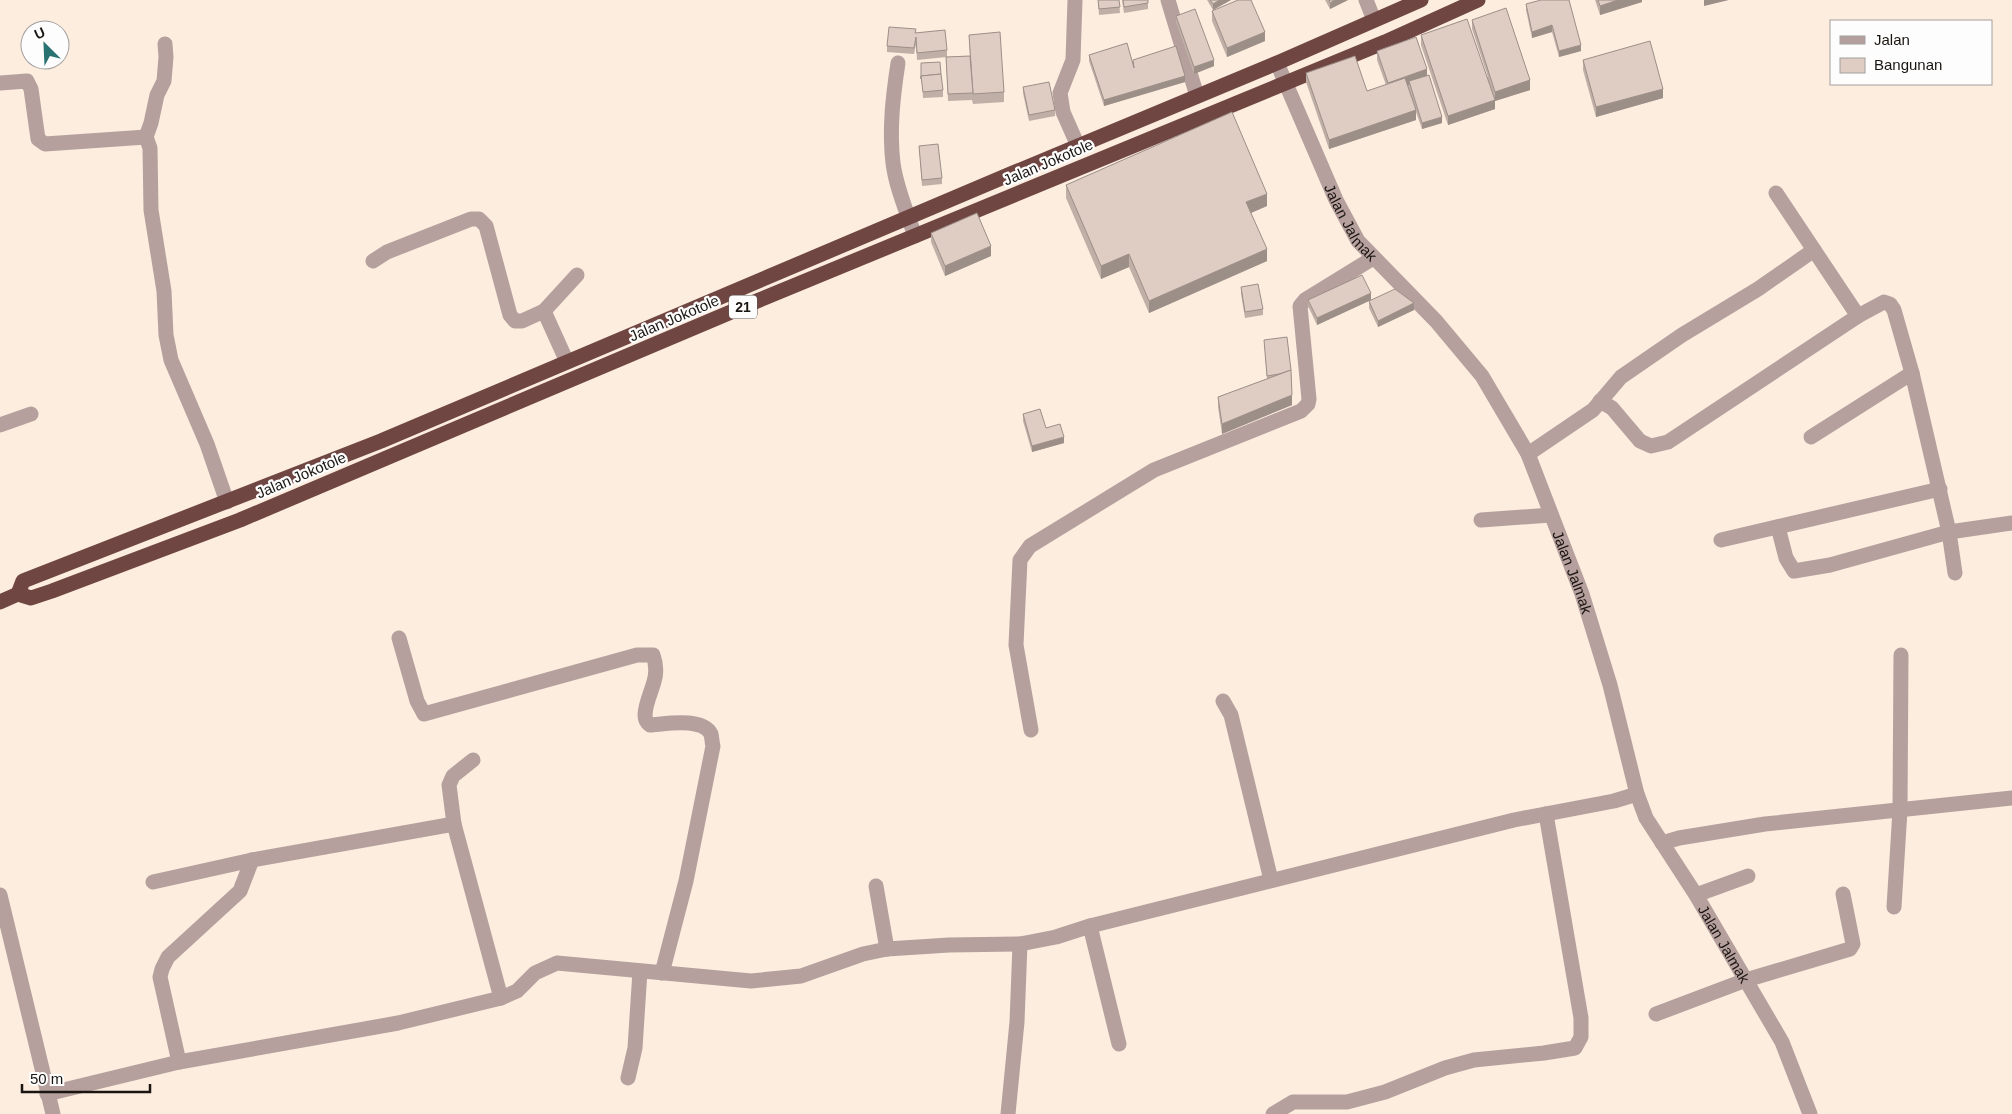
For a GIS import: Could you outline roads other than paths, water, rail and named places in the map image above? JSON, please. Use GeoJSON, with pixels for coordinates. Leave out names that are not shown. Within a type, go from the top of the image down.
{"type":"FeatureCollection","features":[{"type":"Feature","properties":{"kind":"highway","name":"Jalan Jokotole"},"geometry":{"type":"LineString","coordinates":[[18,594],[23,582],[381,441],[1013,172],[1277,63],[1421,0]]}},
{"type":"Feature","properties":{"kind":"highway","name":"Jalan Jokotole"},"geometry":{"type":"LineString","coordinates":[[1,599],[18,594],[31,598],[240,520],[915,236],[1385,42],[1478,0]]}},
{"type":"Feature","properties":{"kind":"highway"},"geometry":{"type":"LineString","coordinates":[[1013,172],[1022,192]]}},
{"type":"Feature","properties":{"kind":"highway"},"geometry":{"type":"LineString","coordinates":[[145,534],[151,553]]}},
{"type":"Feature","properties":{"kind":"street"},"geometry":{"type":"LineString","coordinates":[[1075,0],[1073,60],[1060,94],[1063,112],[1078,146]]}},
{"type":"Feature","properties":{"kind":"street"},"geometry":{"type":"LineString","coordinates":[[1168,0],[1196,96]]}},
{"type":"Feature","properties":{"kind":"street"},"geometry":{"type":"LineString","coordinates":[[1366,0],[1374,20]]}},
{"type":"Feature","properties":{"kind":"street"},"geometry":{"type":"LineString","coordinates":[[165,44],[164,81],[157,95],[146,138],[150,148],[151,210],[164,291],[166,335],[171,360],[207,444],[227,502]]}},
{"type":"Feature","properties":{"kind":"street"},"geometry":{"type":"LineString","coordinates":[[898,63],[891,116],[893,164],[915,236]]}},
{"type":"Feature","properties":{"kind":"street","name":"Jalan Jalmak"},"geometry":{"type":"LineString","coordinates":[[1277,63],[1336,200],[1358,241],[1436,321],[1482,376],[1528,454],[1585,603],[1610,685],[1637,794],[1646,818],[1696,895],[1782,1042],[1810,1114]]}},
{"type":"Feature","properties":{"kind":"street"},"geometry":{"type":"LineString","coordinates":[[0,83],[26,81],[31,89],[38,139],[44,144],[146,138]]}},
{"type":"Feature","properties":{"kind":"street"},"geometry":{"type":"LineString","coordinates":[[1776,194],[1858,316]]}},
{"type":"Feature","properties":{"kind":"street"},"geometry":{"type":"LineString","coordinates":[[373,261],[387,252],[471,219],[480,219],[486,226],[510,315],[515,321],[522,321],[544,311],[577,275]]}},
{"type":"Feature","properties":{"kind":"street"},"geometry":{"type":"LineString","coordinates":[[1528,454],[1593,410],[1621,377],[1682,335],[1758,289],[1814,250]]}},
{"type":"Feature","properties":{"kind":"street"},"geometry":{"type":"LineString","coordinates":[[1031,730],[1016,645],[1020,560],[1022,554],[1030,546],[1154,470],[1301,411],[1308,404],[1308,399],[1300,306],[1305,300],[1373,258]]}},
{"type":"Feature","properties":{"kind":"street"},"geometry":{"type":"LineString","coordinates":[[1600,401],[1612,408],[1640,441],[1650,446],[1668,442],[1858,316],[1884,302],[1890,304],[1894,310],[1912,372],[1940,489],[1955,573]]}},
{"type":"Feature","properties":{"kind":"street"},"geometry":{"type":"LineString","coordinates":[[544,311],[567,362]]}},
{"type":"Feature","properties":{"kind":"street"},"geometry":{"type":"LineString","coordinates":[[1811,437],[1912,372]]}},
{"type":"Feature","properties":{"kind":"street"},"geometry":{"type":"LineString","coordinates":[[0,425],[31,414]]}},
{"type":"Feature","properties":{"kind":"street"},"geometry":{"type":"LineString","coordinates":[[1721,540],[1940,489]]}},
{"type":"Feature","properties":{"kind":"street"},"geometry":{"type":"LineString","coordinates":[[1481,520],[1551,515]]}},
{"type":"Feature","properties":{"kind":"street"},"geometry":{"type":"LineString","coordinates":[[1778,527],[1786,558],[1794,571],[1830,564],[1949,532],[2012,523]]}},
{"type":"Feature","properties":{"kind":"street"},"geometry":{"type":"LineString","coordinates":[[399,638],[417,701],[424,714],[631,656],[653,655],[656,662],[655,680],[645,715],[647,722],[650,725],[694,723],[706,728],[711,735],[713,746],[686,881],[662,973]]}},
{"type":"Feature","properties":{"kind":"street"},"geometry":{"type":"LineString","coordinates":[[1894,907],[1900,810],[1901,655]]}},
{"type":"Feature","properties":{"kind":"street"},"geometry":{"type":"LineString","coordinates":[[1223,701],[1231,716],[1271,880]]}},
{"type":"Feature","properties":{"kind":"street"},"geometry":{"type":"LineString","coordinates":[[473,760],[453,776],[449,785],[454,824],[500,995]]}},
{"type":"Feature","properties":{"kind":"street"},"geometry":{"type":"LineString","coordinates":[[47,1094],[179,1062],[398,1023],[517,992],[535,973],[557,963],[751,981],[801,976],[863,954],[888,949],[949,945],[1020,944],[1056,937],[1090,926],[1514,820],[1637,794]]}},
{"type":"Feature","properties":{"kind":"street"},"geometry":{"type":"LineString","coordinates":[[1662,843],[1679,838],[1765,824],[2012,798]]}},
{"type":"Feature","properties":{"kind":"street"},"geometry":{"type":"LineString","coordinates":[[1272,1114],[1293,1102],[1347,1102],[1385,1092],[1445,1068],[1474,1060],[1575,1048],[1581,1037],[1581,1018],[1546,814]]}},
{"type":"Feature","properties":{"kind":"street"},"geometry":{"type":"LineString","coordinates":[[153,882],[252,860],[454,824]]}},
{"type":"Feature","properties":{"kind":"street"},"geometry":{"type":"LineString","coordinates":[[179,1062],[160,977],[162,969],[168,957],[240,891],[252,860]]}},
{"type":"Feature","properties":{"kind":"street"},"geometry":{"type":"LineString","coordinates":[[1696,895],[1748,876]]}},
{"type":"Feature","properties":{"kind":"street"},"geometry":{"type":"LineString","coordinates":[[876,886],[888,949]]}},
{"type":"Feature","properties":{"kind":"street"},"geometry":{"type":"LineString","coordinates":[[1656,1014],[1746,980],[1846,951],[1852,947],[1843,894]]}},
{"type":"Feature","properties":{"kind":"street"},"geometry":{"type":"LineString","coordinates":[[0,898],[52,1114]]}},
{"type":"Feature","properties":{"kind":"street"},"geometry":{"type":"LineString","coordinates":[[1090,926],[1119,1044]]}},
{"type":"Feature","properties":{"kind":"street"},"geometry":{"type":"LineString","coordinates":[[1008,1114],[1017,1022],[1020,944]]}},
{"type":"Feature","properties":{"kind":"street"},"geometry":{"type":"LineString","coordinates":[[628,1078],[634,1048],[640,971]]}}]}
